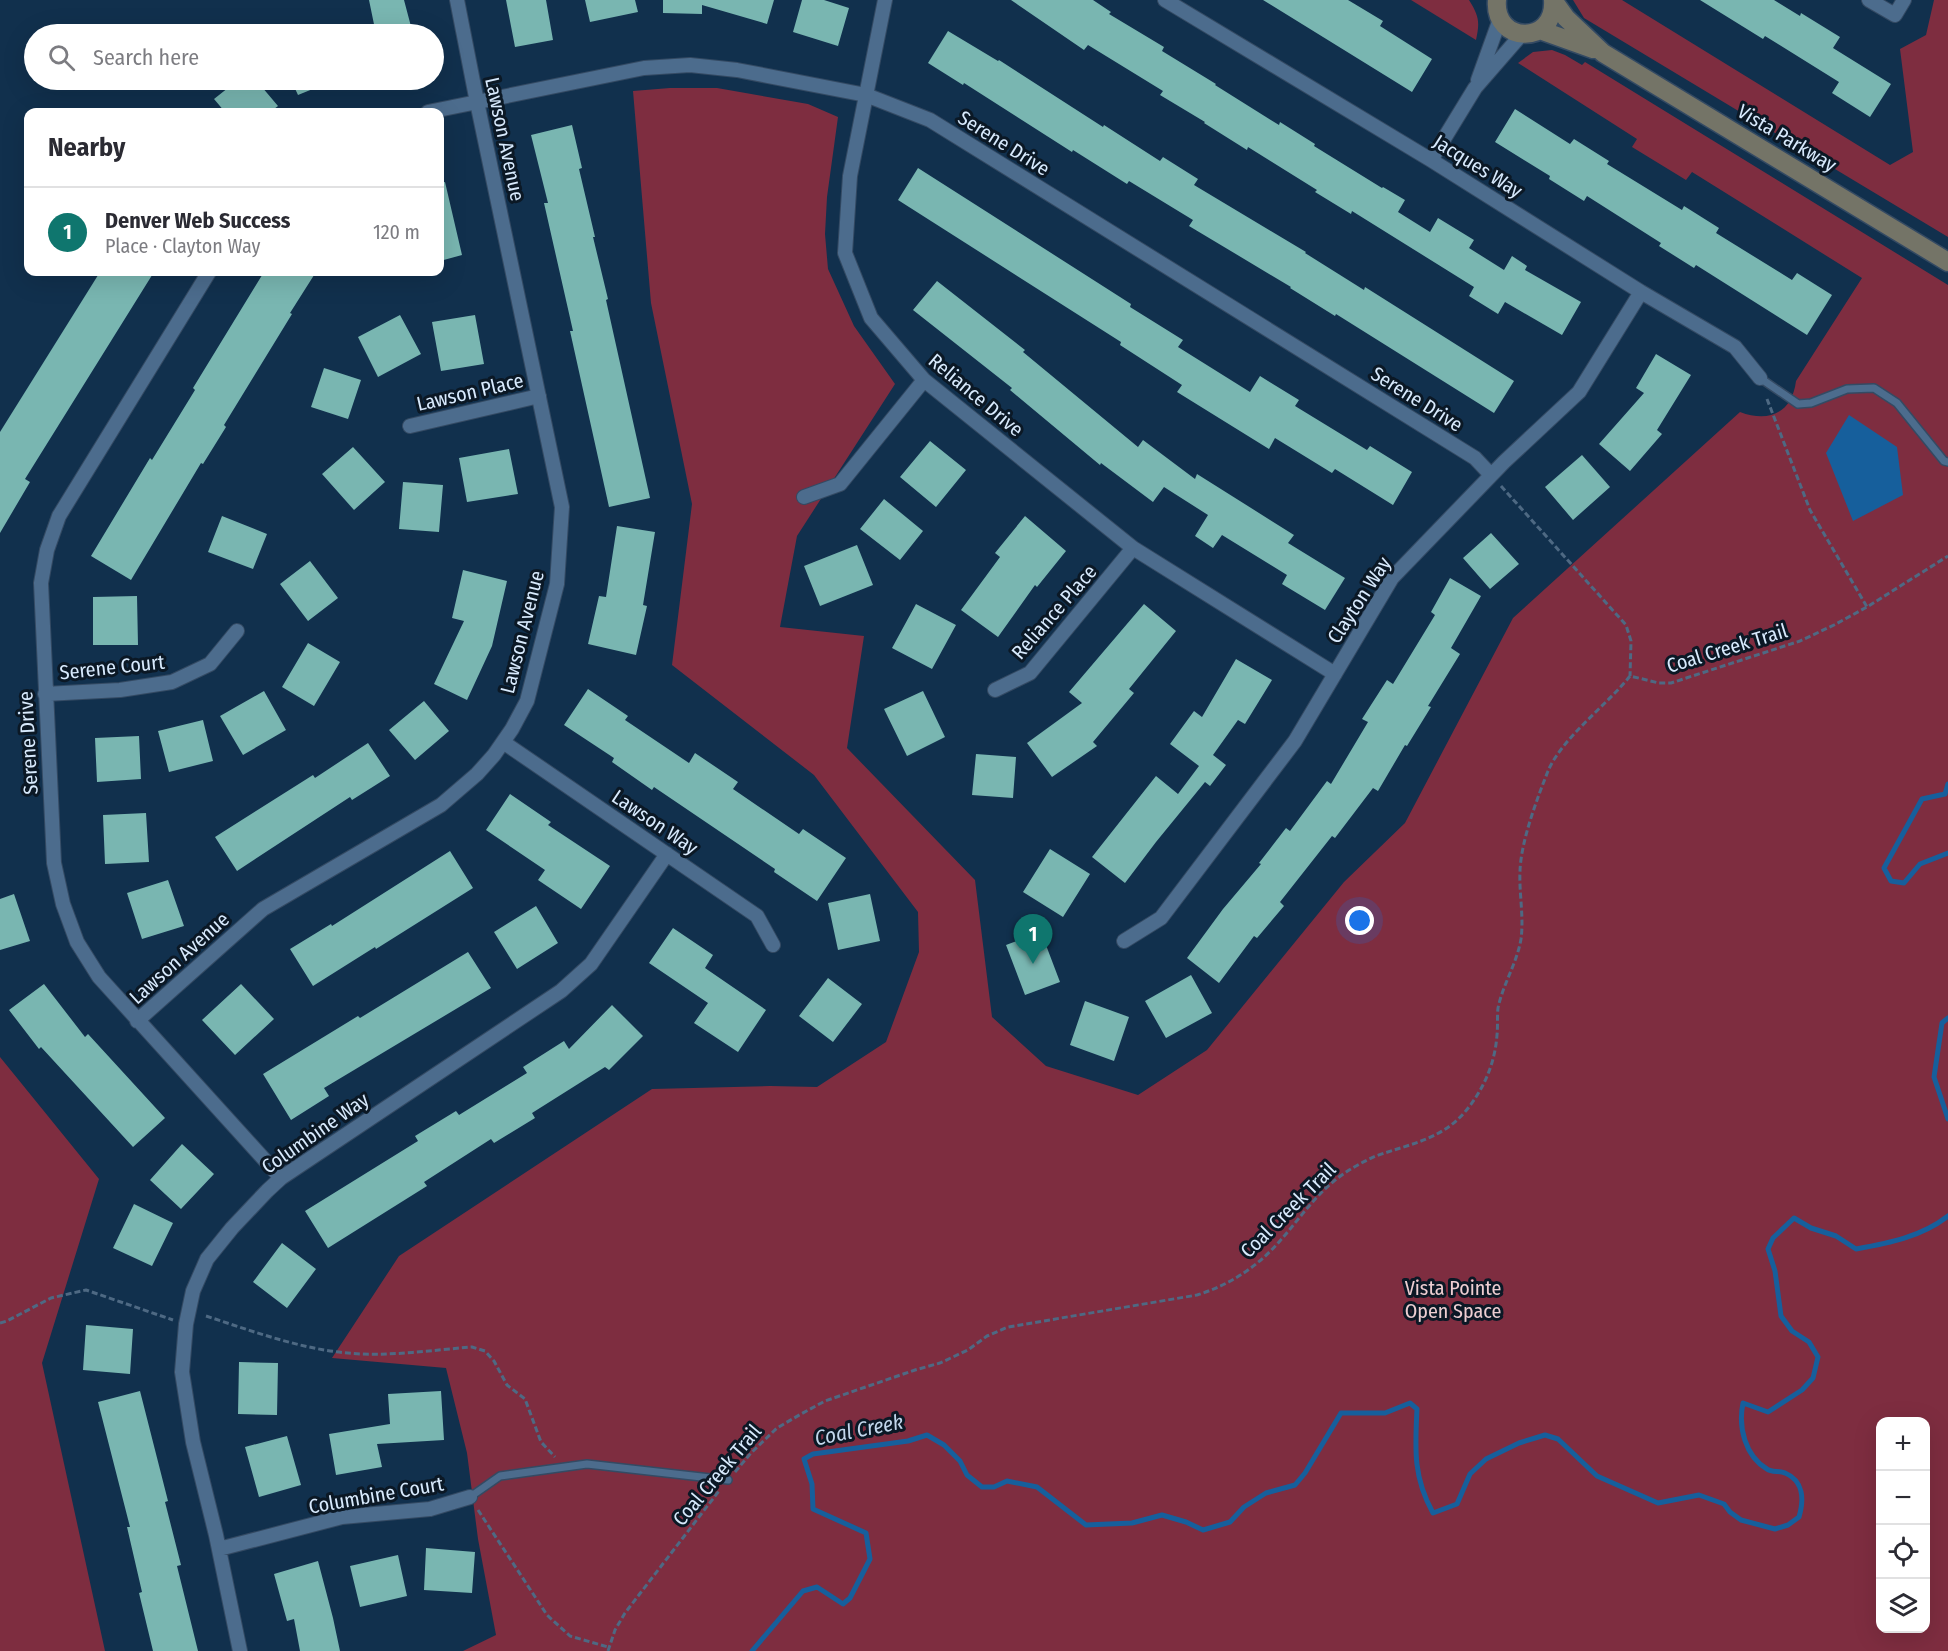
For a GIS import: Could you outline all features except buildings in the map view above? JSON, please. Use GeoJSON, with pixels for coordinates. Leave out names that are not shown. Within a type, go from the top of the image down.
{"type":"FeatureCollection","features":[{"type":"Feature","properties":{"kind":"street","name":"Lawson Avenue"},"geometry":{"type":"LineString","coordinates":[[137,1021],[263,909],[441,805],[477,774],[503,742],[527,701],[557,584],[562,507],[457,0]]}},
{"type":"Feature","properties":{"kind":"street","name":"Reliance Drive"},"geometry":{"type":"LineString","coordinates":[[885,0],[850,176],[845,253],[871,318],[924,380],[1133,548],[1335,674]]}},
{"type":"Feature","properties":{"kind":"street","name":"Jacques Way"},"geometry":{"type":"LineString","coordinates":[[1165,0],[1431,160],[1641,292],[1735,347],[1760,378]]}},
{"type":"Feature","properties":{"kind":"street"},"geometry":{"type":"LineString","coordinates":[[1495,8],[1512,31],[1529,34],[1540,30],[1552,17],[1553,0]]}},
{"type":"Feature","properties":{"kind":"street","name":"Vista Parkway"},"geometry":{"type":"LineString","coordinates":[[1553,0],[1566,18],[1603,53]]}},
{"type":"Feature","properties":{"kind":"street"},"geometry":{"type":"LineString","coordinates":[[1869,0],[1894,15],[1904,0]]}},
{"type":"Feature","properties":{"kind":"street"},"geometry":{"type":"LineString","coordinates":[[1475,88],[1495,8]]}},
{"type":"Feature","properties":{"kind":"street","name":"Vista Parkway"},"geometry":{"type":"LineString","coordinates":[[1540,30],[1603,53],[1948,262]]}},
{"type":"Feature","properties":{"kind":"street"},"geometry":{"type":"LineString","coordinates":[[1431,160],[1475,88],[1522,34]]}},
{"type":"Feature","properties":{"kind":"street","name":"Serene Drive"},"geometry":{"type":"LineString","coordinates":[[444,109],[644,68],[690,65],[737,69],[866,96],[930,120],[1474,458],[1491,475]]}},
{"type":"Feature","properties":{"kind":"street","name":"Serene Drive"},"geometry":{"type":"LineString","coordinates":[[207,276],[59,516],[48,550],[41,583],[54,863],[63,904],[78,942],[94,968],[137,1021],[281,1178]]}},
{"type":"Feature","properties":{"kind":"street","name":"Clayton Way"},"geometry":{"type":"LineString","coordinates":[[1124,941],[1161,918],[1295,741],[1392,578],[1491,475],[1579,392],[1641,292]]}},
{"type":"Feature","properties":{"kind":"street"},"geometry":{"type":"LineString","coordinates":[[804,497],[840,484],[924,380]]}},
{"type":"Feature","properties":{"kind":"street","name":"Lawson Place"},"geometry":{"type":"LineString","coordinates":[[410,426],[539,396]]}},
{"type":"Feature","properties":{"kind":"street","name":"Reliance Place"},"geometry":{"type":"LineString","coordinates":[[995,690],[1030,673],[1133,548]]}},
{"type":"Feature","properties":{"kind":"street","name":"Serene Court"},"geometry":{"type":"LineString","coordinates":[[45,694],[120,690],[172,681],[210,664],[237,631]]}},
{"type":"Feature","properties":{"kind":"street","name":"Lawson Way"},"geometry":{"type":"LineString","coordinates":[[503,742],[757,916],[773,945]]}},
{"type":"Feature","properties":{"kind":"street","name":"Columbine Way"},"geometry":{"type":"LineString","coordinates":[[240,1651],[219,1549],[193,1442],[182,1372],[186,1324],[193,1291],[207,1259],[232,1228],[281,1178],[561,991],[591,964],[667,854]]}},
{"type":"Feature","properties":{"kind":"street","name":"Columbine Court"},"geometry":{"type":"LineString","coordinates":[[219,1549],[342,1517],[430,1509],[470,1497]]}},
{"type":"Feature","properties":{"kind":"lane"},"geometry":{"type":"LineString","coordinates":[[1760,378],[1798,404],[1811,403],[1847,389],[1874,388],[1897,403],[1944,461],[1948,462]]}},
{"type":"Feature","properties":{"kind":"lane"},"geometry":{"type":"LineString","coordinates":[[470,1497],[500,1476],[587,1464],[728,1480]]}},
{"type":"Feature","properties":{"kind":"path"},"geometry":{"type":"LineString","coordinates":[[1772,415],[1810,510],[1867,607]]}},
{"type":"Feature","properties":{"kind":"path"},"geometry":{"type":"LineString","coordinates":[[1503,488],[1626,626],[1631,641],[1630,676]]}},
{"type":"Feature","properties":{"kind":"path","name":"Coal Creek Trail"},"geometry":{"type":"LineString","coordinates":[[608,1649],[625,1613],[728,1480],[777,1428],[825,1401],[940,1363],[968,1350],[987,1336],[1008,1327],[1197,1295],[1218,1288],[1246,1273],[1333,1182],[1375,1157],[1420,1143],[1453,1125],[1475,1100],[1491,1066],[1497,1037],[1498,1008],[1517,956],[1521,938],[1522,852],[1550,769],[1560,751],[1630,676],[1659,683],[1671,683],[1800,641],[1867,607],[1948,556]]}},
{"type":"Feature","properties":{"kind":"path"},"geometry":{"type":"LineString","coordinates":[[0,1323],[51,1298],[86,1290],[186,1324]]}},
{"type":"Feature","properties":{"kind":"path"},"geometry":{"type":"LineString","coordinates":[[206,1316],[312,1347],[349,1353],[392,1353],[472,1347],[485,1350],[507,1385],[525,1399],[541,1442],[556,1458]]}},
{"type":"Feature","properties":{"kind":"path"},"geometry":{"type":"LineString","coordinates":[[488,1524],[547,1615],[570,1635],[608,1649]]}},
{"type":"Feature","properties":{"kind":"green space"},"geometry":{"type":"Polygon","coordinates":[[[1411,0],[1469,0],[1478,19],[1476,40],[1411,0]]]}},
{"type":"Feature","properties":{"kind":"green space"},"geometry":{"type":"Polygon","coordinates":[[[1573,0],[1622,0],[1890,165],[1913,152],[1900,49],[1926,35],[1934,0],[1948,0],[1948,237],[1584,18],[1573,0]]]}},
{"type":"Feature","properties":{"kind":"green space","name":"Vista Pointe Open Space"},"geometry":{"type":"Polygon","coordinates":[[[1552,50],[1582,65],[1585,62],[1948,285],[1948,1651],[463,1651],[496,1635],[478,1539],[467,1453],[446,1368],[332,1358],[399,1256],[652,1089],[817,1087],[886,1042],[919,952],[918,912],[814,775],[672,665],[692,504],[651,303],[633,91],[717,88],[808,104],[838,117],[827,197],[825,234],[828,269],[854,326],[895,384],[797,536],[780,627],[864,636],[847,748],[975,880],[992,1017],[1046,1066],[1138,1095],[1207,1050],[1344,882],[1405,823],[1513,618],[1740,412],[1760,416],[1777,413],[1784,408],[1794,392],[1796,381],[1862,278],[1692,172],[1686,180],[1632,147],[1637,139],[1518,63],[1533,52],[1552,50]]]}},
{"type":"Feature","properties":{"kind":"green space"},"geometry":{"type":"Polygon","coordinates":[[[0,1057],[99,1179],[42,1363],[105,1651],[0,1651],[0,1057]]]}},
{"type":"Feature","properties":{"kind":"water"},"geometry":{"type":"Polygon","coordinates":[[[1849,415],[1897,447],[1903,495],[1853,521],[1826,453],[1849,415]]]}},
{"type":"Feature","properties":{"kind":"waterway"},"geometry":{"type":"LineString","coordinates":[[1948,784],[1945,794],[1922,799],[1884,868],[1891,881],[1904,883],[1920,864],[1948,853]]}},
{"type":"Feature","properties":{"kind":"waterway"},"geometry":{"type":"LineString","coordinates":[[1948,1018],[1942,1023],[1934,1077],[1948,1119]]}},
{"type":"Feature","properties":{"kind":"waterway","name":"Coal Creek"},"geometry":{"type":"LineString","coordinates":[[752,1651],[803,1591],[817,1587],[843,1604],[850,1598],[870,1559],[866,1533],[813,1509],[812,1484],[804,1459],[813,1454],[908,1441],[927,1435],[944,1445],[960,1461],[967,1475],[982,1487],[994,1487],[1007,1481],[1037,1487],[1086,1525],[1132,1523],[1162,1515],[1203,1530],[1230,1522],[1244,1507],[1266,1493],[1295,1485],[1305,1473],[1341,1413],[1385,1413],[1410,1403],[1417,1409],[1416,1450],[1419,1475],[1426,1500],[1433,1513],[1457,1504],[1470,1474],[1486,1459],[1519,1443],[1545,1435],[1558,1439],[1597,1476],[1658,1503],[1699,1495],[1724,1504],[1741,1520],[1775,1529],[1788,1525],[1799,1517],[1802,1504],[1799,1486],[1791,1476],[1769,1470],[1753,1457],[1745,1440],[1742,1422],[1743,1403],[1768,1412],[1802,1390],[1813,1378],[1818,1357],[1809,1342],[1792,1331],[1781,1316],[1775,1271],[1768,1249],[1773,1238],[1794,1218],[1811,1228],[1836,1236],[1856,1249],[1916,1234],[1948,1216]]}},
{"type":"Feature","properties":{"kind":"place","name":"Denver Web Success"},"geometry":{"type":"Point","coordinates":[1033,964]}}]}
